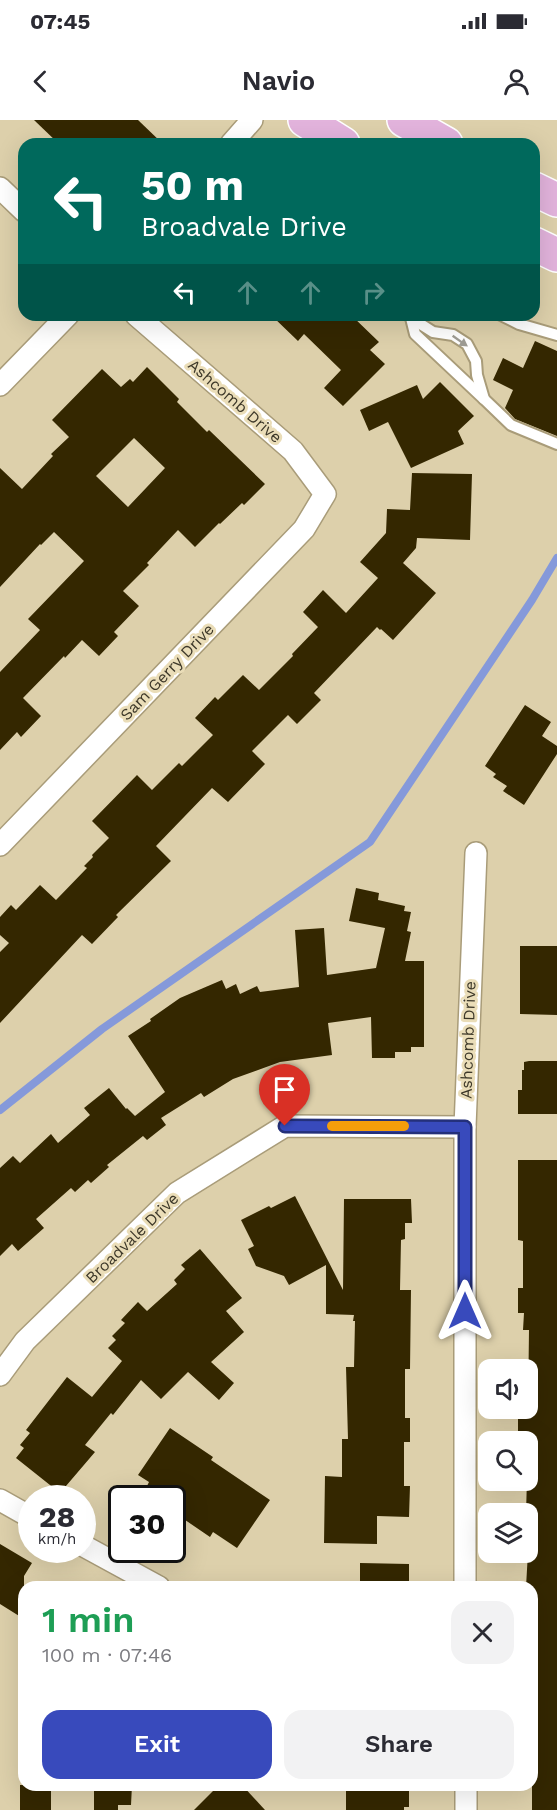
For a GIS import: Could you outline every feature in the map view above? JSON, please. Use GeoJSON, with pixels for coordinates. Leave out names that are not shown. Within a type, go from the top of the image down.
{"type":"FeatureCollection","features":[{"type":"Feature","properties":{"kind":"main road"},"geometry":{"type":"LineString","coordinates":[[305,120],[334,138]]}},
{"type":"Feature","properties":{"kind":"main road"},"geometry":{"type":"LineString","coordinates":[[404,120],[436,138]]}},
{"type":"Feature","properties":{"kind":"main road"},"geometry":{"type":"LineString","coordinates":[[540,192],[557,200]]}},
{"type":"Feature","properties":{"kind":"main road"},"geometry":{"type":"LineString","coordinates":[[540,247],[557,255]]}},
{"type":"Feature","properties":{"kind":"street"},"geometry":{"type":"LineString","coordinates":[[236,138],[252,120]]}},
{"type":"Feature","properties":{"kind":"street"},"geometry":{"type":"LineString","coordinates":[[0,188],[18,205]]}},
{"type":"Feature","properties":{"kind":"street"},"geometry":{"type":"LineString","coordinates":[[0,385],[62,321]]}},
{"type":"Feature","properties":{"kind":"street","name":"Ashcomb Drive"},"geometry":{"type":"LineString","coordinates":[[143,321],[293,451],[325,494]]}},
{"type":"Feature","properties":{"kind":"street","name":"Sam Gerry Drive"},"geometry":{"type":"LineString","coordinates":[[0,845],[304,529],[325,494]]}},
{"type":"Feature","properties":{"kind":"street","name":"Ashcomb Drive"},"geometry":{"type":"LineString","coordinates":[[465,1581],[465,1127],[476,854]]}},
{"type":"Feature","properties":{"kind":"street","name":"Broadvale Drive"},"geometry":{"type":"LineString","coordinates":[[0,1375],[25,1341],[177,1192],[285,1126],[465,1127]]}},
{"type":"Feature","properties":{"kind":"street"},"geometry":{"type":"LineString","coordinates":[[0,1500],[18,1510]]}},
{"type":"Feature","properties":{"kind":"street"},"geometry":{"type":"LineString","coordinates":[[96,1553],[148,1581]]}},
{"type":"Feature","properties":{"kind":"street"},"geometry":{"type":"LineString","coordinates":[[465,1791],[466,1810]]}},
{"type":"Feature","properties":{"kind":"lane"},"geometry":{"type":"LineString","coordinates":[[411,321],[415,334],[511,425],[557,444]]}},
{"type":"Feature","properties":{"kind":"lane"},"geometry":{"type":"LineString","coordinates":[[417,321],[433,332],[453,335],[467,344],[476,360],[477,375],[484,399]]}},
{"type":"Feature","properties":{"kind":"lane"},"geometry":{"type":"LineString","coordinates":[[513,321],[557,335]]}},
{"type":"Feature","properties":{"kind":"building"},"geometry":{"type":"Polygon","coordinates":[[[34,120],[138,120],[157,138],[53,138],[34,120]]]}},
{"type":"Feature","properties":{"kind":"building"},"geometry":{"type":"Polygon","coordinates":[[[277,321],[357,321],[379,342],[370,350],[385,364],[343,406],[324,388],[341,370],[304,334],[298,341],[277,321]]]}},
{"type":"Feature","properties":{"kind":"building"},"geometry":{"type":"Polygon","coordinates":[[[535,341],[557,351],[557,436],[515,419],[505,408],[513,390],[493,380],[503,358],[523,368],[535,341]]]}},
{"type":"Feature","properties":{"kind":"building"},"geometry":{"type":"Polygon","coordinates":[[[147,367],[179,399],[177,402],[207,432],[209,430],[265,484],[195,547],[178,530],[147,563],[149,565],[123,591],[139,606],[114,632],[118,636],[99,656],[82,640],[65,658],[64,656],[23,698],[41,716],[21,737],[17,732],[0,750],[0,672],[40,630],[28,619],[84,561],[54,532],[0,587],[0,468],[22,489],[53,456],[51,454],[69,437],[52,420],[102,369],[121,387],[130,379],[133,382],[147,367]],[[134,438],[96,476],[128,507],[165,468],[134,438]]]}},
{"type":"Feature","properties":{"kind":"building"},"geometry":{"type":"Polygon","coordinates":[[[440,382],[474,416],[458,431],[464,444],[411,468],[388,422],[369,431],[360,410],[417,385],[423,399],[440,382]]]}},
{"type":"Feature","properties":{"kind":"building"},"geometry":{"type":"Polygon","coordinates":[[[412,473],[472,474],[470,540],[417,538],[416,548],[403,563],[436,593],[393,640],[377,627],[314,693],[321,700],[297,724],[288,715],[252,751],[265,764],[228,802],[212,788],[156,846],[171,861],[116,915],[118,917],[92,944],[82,935],[0,1023],[0,952],[9,943],[0,935],[0,917],[11,905],[16,910],[40,885],[56,900],[87,868],[84,866],[93,857],[92,855],[109,838],[92,821],[137,775],[152,790],[179,763],[182,766],[213,735],[195,718],[215,697],[218,700],[243,675],[259,690],[293,656],[292,654],[318,627],[303,612],[323,590],[346,613],[378,578],[360,562],[386,533],[387,509],[410,510],[412,473]]]}},
{"type":"Feature","properties":{"kind":"building"},"geometry":{"type":"Polygon","coordinates":[[[525,705],[551,722],[542,736],[557,746],[557,754],[524,805],[503,791],[507,786],[493,777],[496,774],[485,766],[525,705]]]}},
{"type":"Feature","properties":{"kind":"building"},"geometry":{"type":"Polygon","coordinates":[[[356,888],[379,893],[378,900],[405,906],[404,911],[411,912],[407,931],[411,932],[405,961],[424,961],[424,1047],[411,1047],[411,1052],[395,1052],[395,1058],[372,1058],[371,1017],[328,1023],[332,1055],[280,1062],[233,1079],[204,1097],[201,1093],[161,1118],[166,1125],[147,1140],[143,1136],[107,1165],[109,1167],[91,1183],[88,1180],[75,1192],[71,1188],[36,1219],[44,1228],[18,1251],[12,1244],[0,1256],[0,1168],[13,1156],[20,1163],[51,1134],[58,1143],[90,1115],[84,1108],[109,1088],[126,1109],[135,1116],[165,1092],[128,1036],[151,1021],[150,1019],[180,998],[222,980],[226,989],[236,984],[240,994],[257,986],[260,992],[299,987],[295,930],[324,928],[327,975],[376,968],[385,928],[349,921],[356,888]]]}},
{"type":"Feature","properties":{"kind":"building"},"geometry":{"type":"Polygon","coordinates":[[[520,946],[557,946],[557,1015],[520,1014],[520,946]]]}},
{"type":"Feature","properties":{"kind":"building"},"geometry":{"type":"Polygon","coordinates":[[[557,1061],[557,1114],[518,1114],[518,1090],[522,1090],[522,1070],[524,1070],[524,1062],[557,1061]]]}},
{"type":"Feature","properties":{"kind":"building"},"geometry":{"type":"Polygon","coordinates":[[[518,1160],[557,1160],[557,1810],[532,1810],[532,1791],[538,1791],[538,1581],[526,1581],[527,1563],[538,1563],[538,1503],[526,1503],[527,1491],[538,1491],[538,1431],[518,1431],[518,1419],[538,1419],[538,1359],[529,1359],[529,1330],[523,1330],[524,1313],[518,1313],[518,1288],[523,1288],[523,1241],[518,1240],[518,1160]]]}},
{"type":"Feature","properties":{"kind":"building"},"geometry":{"type":"Polygon","coordinates":[[[295,1196],[343,1290],[344,1199],[411,1199],[412,1223],[405,1223],[405,1239],[401,1240],[400,1290],[411,1290],[410,1369],[405,1369],[405,1418],[410,1418],[410,1442],[404,1442],[404,1486],[410,1486],[409,1517],[377,1516],[377,1544],[324,1543],[325,1476],[342,1477],[342,1439],[348,1439],[346,1367],[354,1367],[354,1315],[326,1314],[326,1265],[289,1285],[284,1276],[256,1266],[248,1249],[254,1246],[241,1220],[295,1196]]]}},
{"type":"Feature","properties":{"kind":"building"},"geometry":{"type":"Polygon","coordinates":[[[200,1249],[242,1298],[226,1311],[244,1332],[211,1362],[234,1383],[219,1400],[188,1372],[161,1399],[141,1380],[85,1445],[95,1452],[67,1485],[50,1485],[16,1458],[24,1448],[20,1445],[30,1433],[26,1430],[67,1377],[92,1397],[122,1361],[108,1348],[116,1340],[112,1336],[125,1323],[121,1320],[138,1302],[147,1311],[177,1284],[174,1280],[185,1269],[181,1265],[200,1249]]]}},
{"type":"Feature","properties":{"kind":"building"},"geometry":{"type":"Polygon","coordinates":[[[170,1428],[213,1457],[211,1460],[270,1500],[237,1548],[213,1532],[210,1537],[186,1521],[186,1485],[148,1485],[149,1482],[138,1475],[170,1428]]]}},
{"type":"Feature","properties":{"kind":"building"},"geometry":{"type":"Polygon","coordinates":[[[0,1544],[18,1555],[18,1563],[32,1563],[24,1576],[24,1581],[18,1581],[18,1615],[0,1604],[0,1544]]]}},
{"type":"Feature","properties":{"kind":"building"},"geometry":{"type":"Polygon","coordinates":[[[360,1563],[409,1564],[409,1581],[360,1581],[360,1563]]]}},
{"type":"Feature","properties":{"kind":"building"},"geometry":{"type":"Polygon","coordinates":[[[20,1791],[51,1791],[51,1810],[20,1810],[20,1791]]]}},
{"type":"Feature","properties":{"kind":"building"},"geometry":{"type":"Polygon","coordinates":[[[94,1791],[132,1791],[131,1805],[118,1805],[118,1810],[94,1810],[94,1791]]]}},
{"type":"Feature","properties":{"kind":"building"},"geometry":{"type":"Polygon","coordinates":[[[213,1791],[248,1791],[265,1810],[194,1810],[213,1791]]]}},
{"type":"Feature","properties":{"kind":"building"},"geometry":{"type":"Polygon","coordinates":[[[346,1791],[409,1791],[409,1807],[404,1807],[404,1810],[346,1810],[346,1791]]]}},
{"type":"Feature","properties":{"kind":"waterway"},"geometry":{"type":"LineString","coordinates":[[0,1110],[102,1029],[370,842],[532,600],[557,558]]}},
{"type":"Feature","properties":{"kind":"slow traffic"},"geometry":{"type":"LineString","coordinates":[[332,1126],[404,1126]]}},
{"type":"Feature","properties":{"kind":"route"},"geometry":{"type":"LineString","coordinates":[[285,1126],[465,1127],[465,1311]]}}]}
